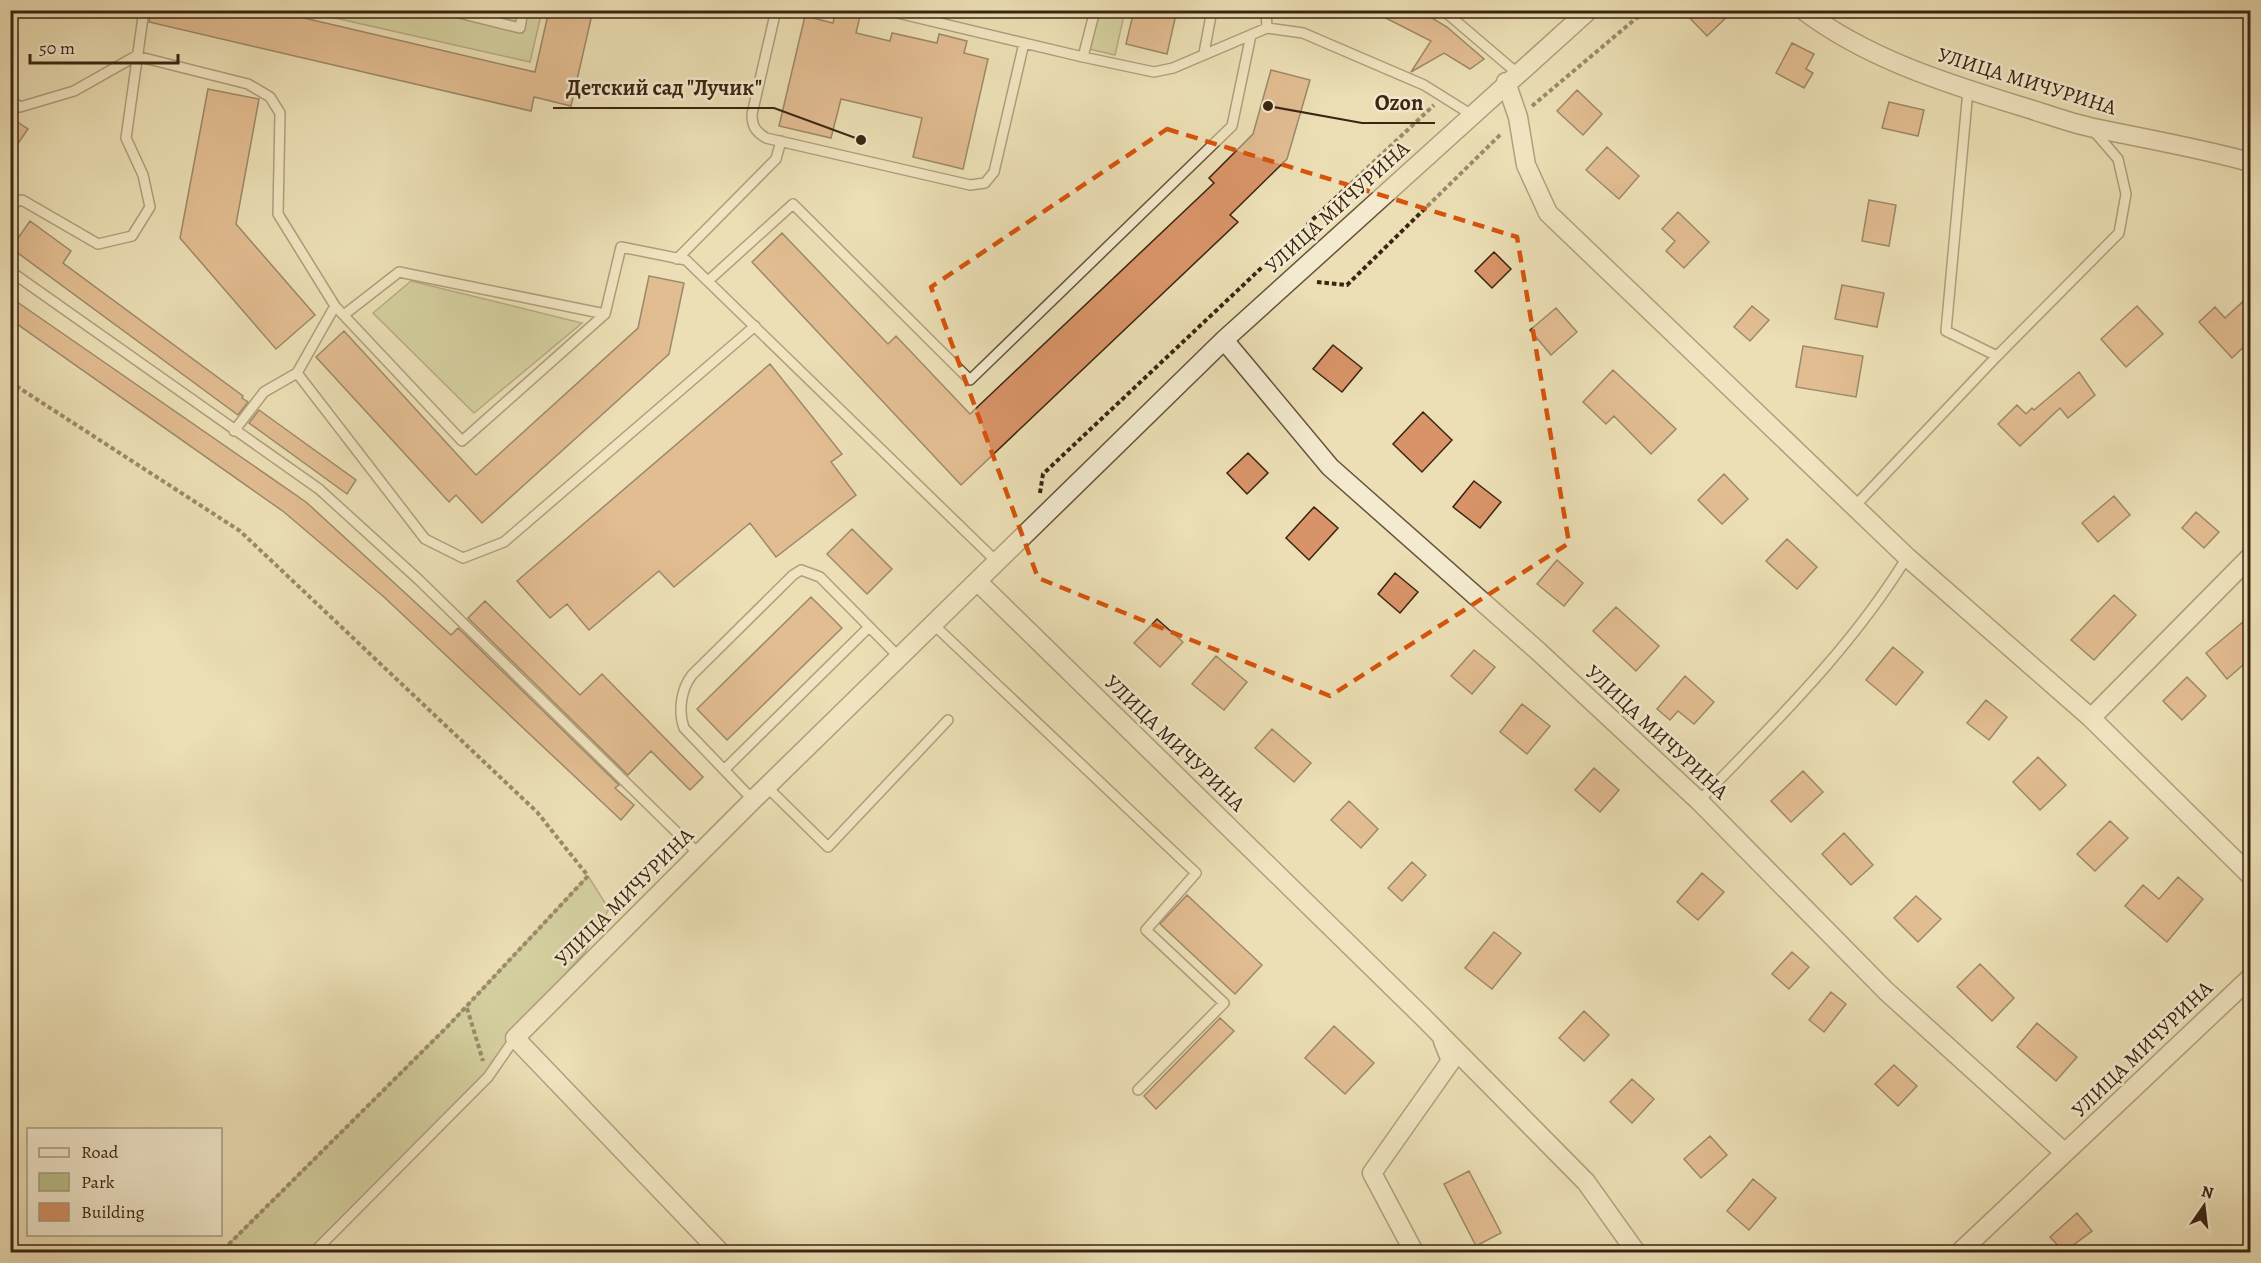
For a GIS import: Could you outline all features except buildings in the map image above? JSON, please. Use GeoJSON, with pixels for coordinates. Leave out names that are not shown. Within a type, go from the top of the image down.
{"type":"FeatureCollection","features":[{"type":"Feature","properties":{"kind":"street","name":"УЛИЦА МИЧУРИНА"},"geometry":{"type":"LineString","coordinates":[[515,1038],[767,786],[1224,340],[1589,10]]}},
{"type":"Feature","properties":{"kind":"street","name":"УЛИЦА МИЧУРИНА"},"geometry":{"type":"LineString","coordinates":[[1803,10],[1832,32],[1902,65],[1968,90],[2092,128],[2194,147],[2250,162]]}},
{"type":"Feature","properties":{"kind":"street"},"geometry":{"type":"LineString","coordinates":[[1512,78],[1526,165],[1548,213],[1907,557],[2091,718],[2250,875]]}},
{"type":"Feature","properties":{"kind":"street","name":"УЛИЦА МИЧУРИНА"},"geometry":{"type":"LineString","coordinates":[[1224,340],[1330,467],[1538,651],[1699,801],[1886,991],[2066,1153]]}},
{"type":"Feature","properties":{"kind":"street"},"geometry":{"type":"LineString","coordinates":[[2091,718],[2250,557]]}},
{"type":"Feature","properties":{"kind":"street","name":"УЛИЦА МИЧУРИНА"},"geometry":{"type":"LineString","coordinates":[[977,581],[1586,1182],[1636,1252]]}},
{"type":"Feature","properties":{"kind":"street","name":"УЛИЦА МИЧУРИНА"},"geometry":{"type":"LineString","coordinates":[[1960,1252],[2250,978]]}},
{"type":"Feature","properties":{"kind":"street"},"geometry":{"type":"LineString","coordinates":[[515,1038],[720,1252]]}},
{"type":"Feature","properties":{"kind":"street"},"geometry":{"type":"LineString","coordinates":[[1414,1252],[1372,1173],[1451,1061],[1443,1040]]}},
{"type":"Feature","properties":{"kind":"lane"},"geometry":{"type":"LineString","coordinates":[[10,204],[22,200],[98,244],[132,236],[150,207],[143,175],[126,138],[144,10]]}},
{"type":"Feature","properties":{"kind":"lane"},"geometry":{"type":"LineString","coordinates":[[447,10],[520,28],[524,10]]}},
{"type":"Feature","properties":{"kind":"lane"},"geometry":{"type":"LineString","coordinates":[[776,10],[752,114],[752,123],[757,132],[781,141],[970,185],[985,183],[994,172],[1024,43]]}},
{"type":"Feature","properties":{"kind":"lane"},"geometry":{"type":"LineString","coordinates":[[885,10],[1154,72],[1173,68],[1268,28],[1303,33],[1424,85],[1472,115]]}},
{"type":"Feature","properties":{"kind":"lane"},"geometry":{"type":"LineString","coordinates":[[1083,57],[1095,10]]}},
{"type":"Feature","properties":{"kind":"lane"},"geometry":{"type":"LineString","coordinates":[[1204,53],[1212,10]]}},
{"type":"Feature","properties":{"kind":"lane"},"geometry":{"type":"LineString","coordinates":[[1266,10],[1268,28]]}},
{"type":"Feature","properties":{"kind":"lane"},"geometry":{"type":"LineString","coordinates":[[1443,10],[1512,78]]}},
{"type":"Feature","properties":{"kind":"lane"},"geometry":{"type":"LineString","coordinates":[[708,281],[793,204],[970,380],[1232,126],[1251,35]]}},
{"type":"Feature","properties":{"kind":"lane"},"geometry":{"type":"LineString","coordinates":[[10,100],[20,107],[74,91],[136,56],[248,84],[270,97],[280,113],[278,214],[335,306],[345,314],[462,441],[605,314],[621,248],[686,260],[996,562]]}},
{"type":"Feature","properties":{"kind":"lane"},"geometry":{"type":"LineString","coordinates":[[1968,90],[1946,331],[1997,356]]}},
{"type":"Feature","properties":{"kind":"lane"},"geometry":{"type":"LineString","coordinates":[[1854,507],[1997,356],[2119,233],[2126,194],[2118,159],[2092,128]]}},
{"type":"Feature","properties":{"kind":"lane"},"geometry":{"type":"LineString","coordinates":[[677,258],[776,159],[781,141]]}},
{"type":"Feature","properties":{"kind":"lane"},"geometry":{"type":"LineString","coordinates":[[10,272],[319,489],[419,580],[699,854]]}},
{"type":"Feature","properties":{"kind":"lane"},"geometry":{"type":"LineString","coordinates":[[345,314],[399,272],[605,314]]}},
{"type":"Feature","properties":{"kind":"lane"},"geometry":{"type":"LineString","coordinates":[[234,431],[264,392],[297,373],[335,306]]}},
{"type":"Feature","properties":{"kind":"lane"},"geometry":{"type":"LineString","coordinates":[[297,373],[425,540],[463,558],[504,542],[755,326]]}},
{"type":"Feature","properties":{"kind":"lane"},"geometry":{"type":"LineString","coordinates":[[1699,801],[1811,685],[1886,590],[1907,557]]}},
{"type":"Feature","properties":{"kind":"lane"},"geometry":{"type":"LineString","coordinates":[[753,800],[689,735],[681,722],[684,688],[692,675],[793,575],[801,570],[820,577],[899,657]]}},
{"type":"Feature","properties":{"kind":"lane"},"geometry":{"type":"LineString","coordinates":[[933,624],[1196,873],[1146,930],[1224,1003],[1138,1090]]}},
{"type":"Feature","properties":{"kind":"lane"},"geometry":{"type":"LineString","coordinates":[[724,770],[869,627]]}},
{"type":"Feature","properties":{"kind":"lane"},"geometry":{"type":"LineString","coordinates":[[767,786],[828,847],[948,720]]}},
{"type":"Feature","properties":{"kind":"lane"},"geometry":{"type":"LineString","coordinates":[[314,1252],[488,1077],[515,1038]]}},
{"type":"Feature","properties":{"kind":"path"},"geometry":{"type":"LineString","coordinates":[[1311,287],[1319,280],[1347,285],[1518,117],[1646,10]]}},
{"type":"Feature","properties":{"kind":"path"},"geometry":{"type":"LineString","coordinates":[[1040,496],[1043,474],[1443,97]]}},
{"type":"Feature","properties":{"kind":"path"},"geometry":{"type":"LineString","coordinates":[[10,382],[240,531],[537,812],[588,876],[467,1007],[221,1252]]}},
{"type":"Feature","properties":{"kind":"path"},"geometry":{"type":"LineString","coordinates":[[467,1007],[488,1077]]}},
{"type":"Feature","properties":{"kind":"highlighted area"},"geometry":{"type":"Polygon","coordinates":[[[1167,129],[1517,237],[1569,543],[1330,696],[1038,578],[931,287],[1167,129]]]}},
{"type":"Feature","properties":{"kind":"green space"},"geometry":{"type":"Polygon","coordinates":[[[304,11],[542,11],[530,62],[304,11]]]}},
{"type":"Feature","properties":{"kind":"green space"},"geometry":{"type":"Polygon","coordinates":[[[1095,11],[1125,11],[1115,55],[1085,48],[1095,11]]]}},
{"type":"Feature","properties":{"kind":"green space"},"geometry":{"type":"Polygon","coordinates":[[[411,281],[582,323],[474,413],[373,313],[411,281]]]}},
{"type":"Feature","properties":{"kind":"green space"},"geometry":{"type":"Polygon","coordinates":[[[588,876],[609,909],[585,952],[530,1013],[488,1077],[314,1252],[221,1252],[448,1026],[588,876]]]}},
{"type":"Feature","properties":{"kind":"place","name":"Ozon"},"geometry":{"type":"Point","coordinates":[1268,106]}},
{"type":"Feature","properties":{"kind":"place","name":"Детский сад \"Лучик\""},"geometry":{"type":"Point","coordinates":[861,140]}}]}
